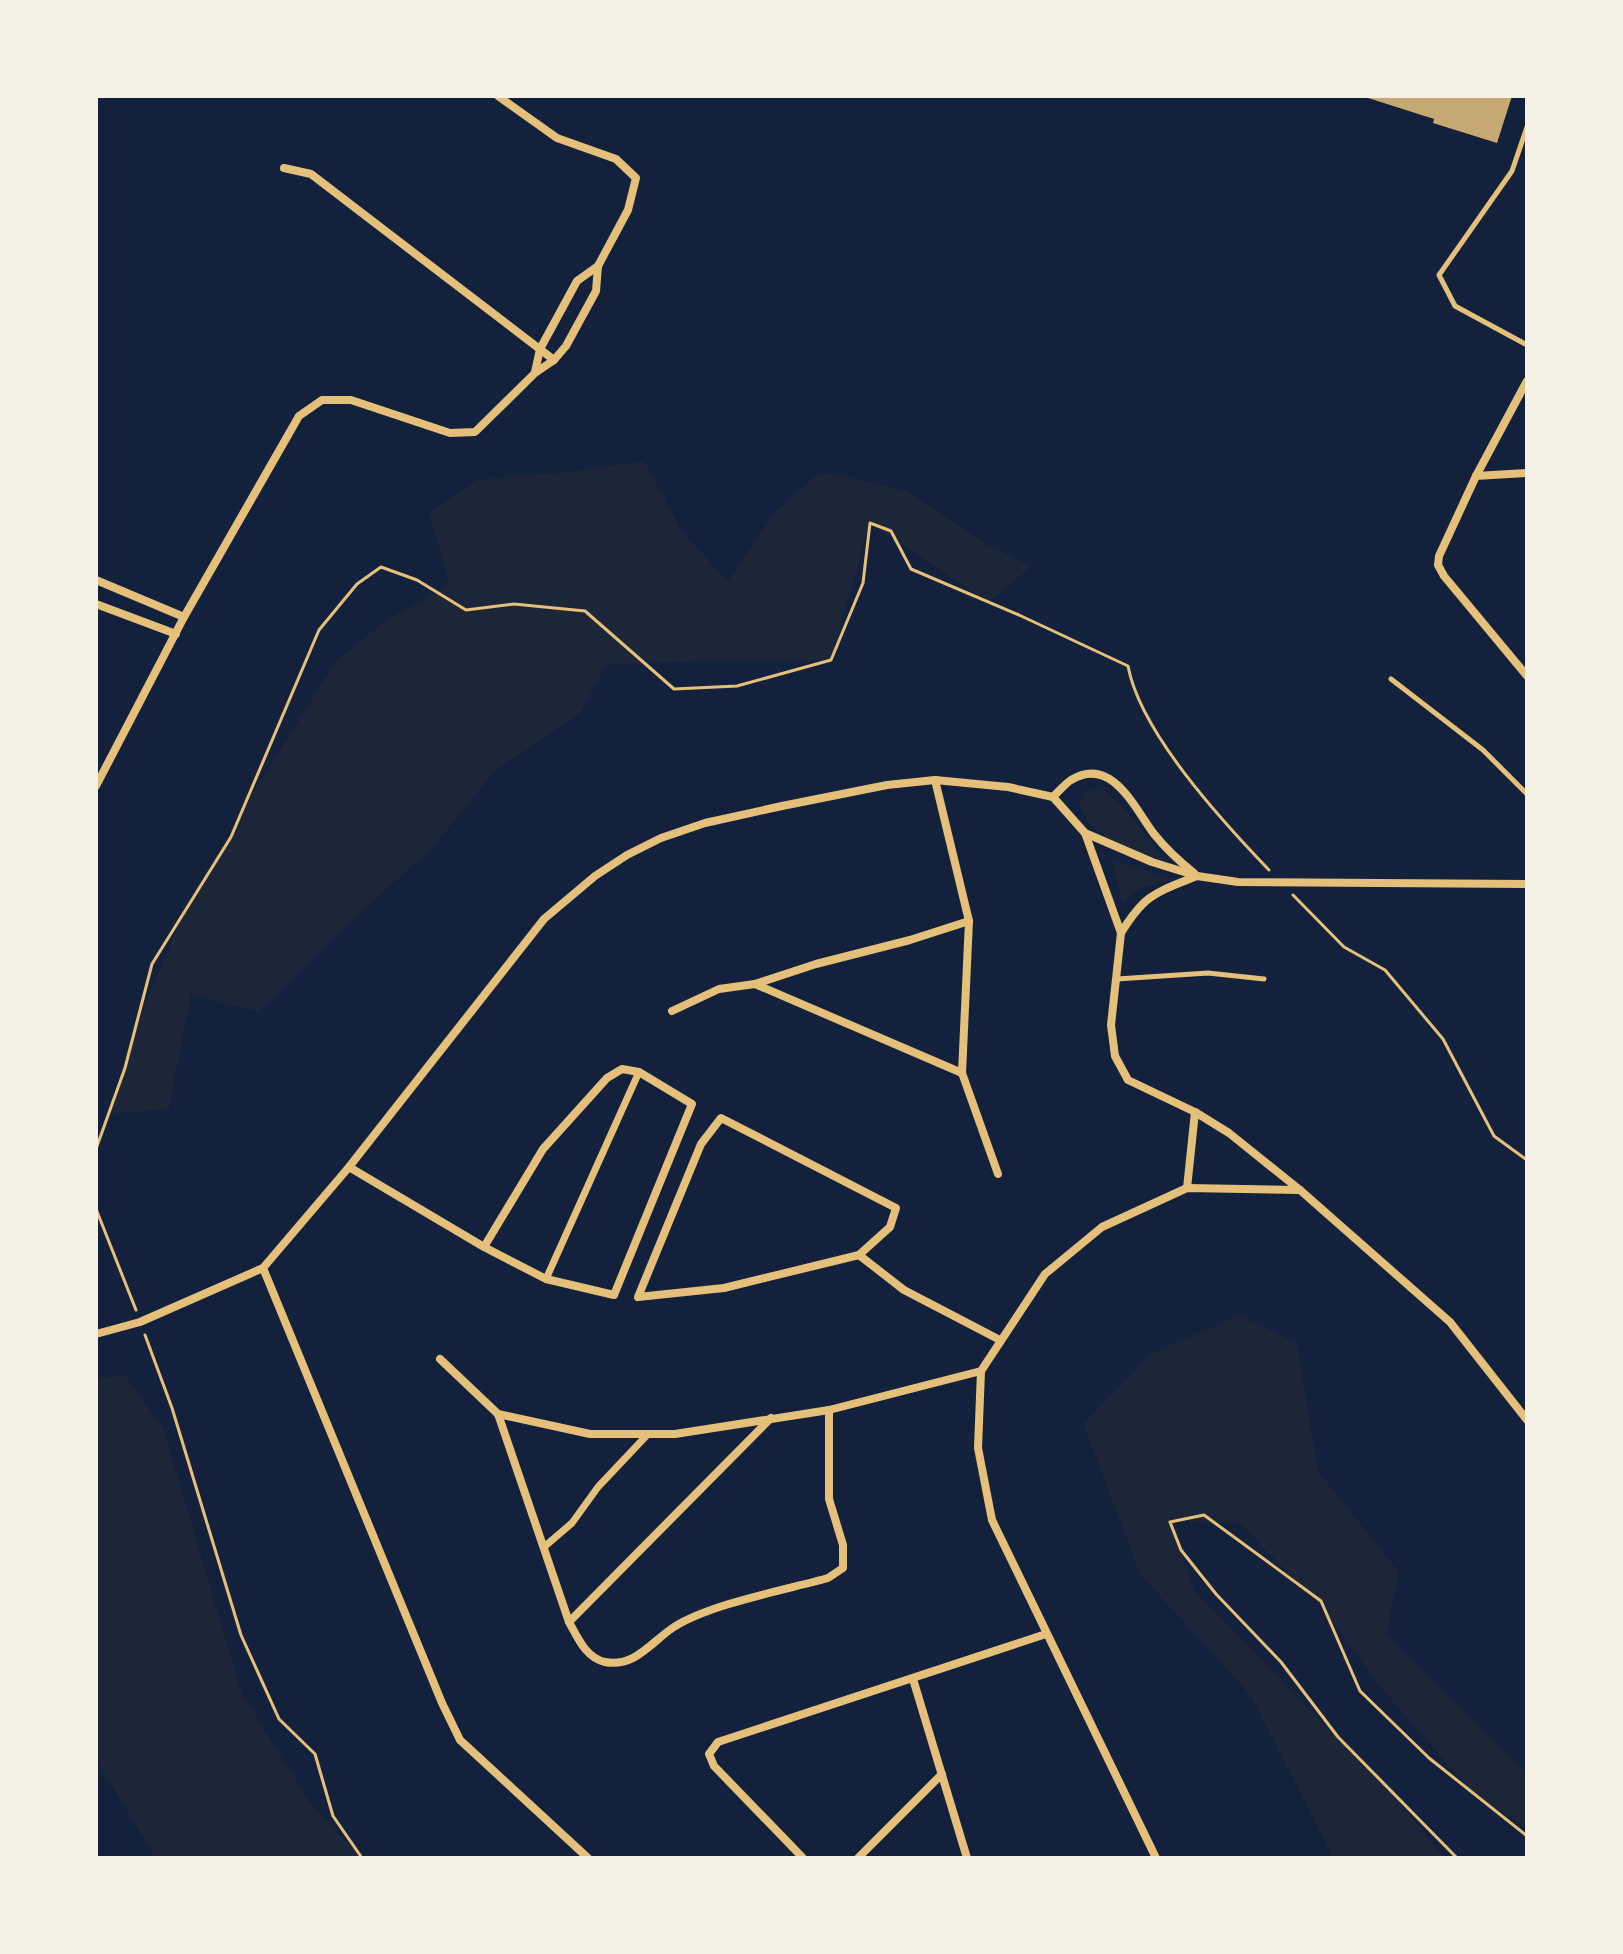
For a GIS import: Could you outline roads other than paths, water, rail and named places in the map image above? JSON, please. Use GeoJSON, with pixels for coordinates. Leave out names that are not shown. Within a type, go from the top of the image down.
{"type":"FeatureCollection","features":[{"type":"Feature","properties":{"kind":"street"},"geometry":{"type":"LineString","coordinates":[[96,786],[184,617],[299,416],[322,400],[351,400],[450,433],[475,432],[566,346],[596,291],[598,266],[628,210],[636,178],[616,159],[557,138],[498,96]]}},
{"type":"Feature","properties":{"kind":"street"},"geometry":{"type":"LineString","coordinates":[[284,168],[311,174],[554,360]]}},
{"type":"Feature","properties":{"kind":"street"},"geometry":{"type":"LineString","coordinates":[[535,373],[540,349],[577,281],[598,266]]}},
{"type":"Feature","properties":{"kind":"street"},"geometry":{"type":"LineString","coordinates":[[1527,381],[1476,476],[1439,556],[1438,565],[1527,676]]}},
{"type":"Feature","properties":{"kind":"street"},"geometry":{"type":"LineString","coordinates":[[1476,476],[1527,473]]}},
{"type":"Feature","properties":{"kind":"street"},"geometry":{"type":"LineString","coordinates":[[96,593],[99,581],[184,617]]}},
{"type":"Feature","properties":{"kind":"street"},"geometry":{"type":"LineString","coordinates":[[96,604],[176,634]]}},
{"type":"Feature","properties":{"kind":"street"},"geometry":{"type":"LineString","coordinates":[[1053,797],[1071,780],[1085,775],[1099,775],[1117,784],[1130,795],[1153,833],[1197,876]]}},
{"type":"Feature","properties":{"kind":"street"},"geometry":{"type":"LineString","coordinates":[[935,780],[969,921],[962,1073],[998,1174]]}},
{"type":"Feature","properties":{"kind":"street"},"geometry":{"type":"LineString","coordinates":[[96,1334],[140,1322],[263,1268],[349,1167],[544,919],[595,876],[661,838],[705,823],[887,785],[935,780],[1008,787],[1053,797],[1085,833],[1121,933],[1111,1025],[1115,1056],[1128,1080],[1195,1112],[1229,1133],[1300,1190],[1450,1322],[1527,1420]]}},
{"type":"Feature","properties":{"kind":"street"},"geometry":{"type":"LineString","coordinates":[[1085,833],[1152,862],[1197,876],[1238,882],[1527,884]]}},
{"type":"Feature","properties":{"kind":"street"},"geometry":{"type":"LineString","coordinates":[[1121,933],[1137,906],[1164,889],[1197,876]]}},
{"type":"Feature","properties":{"kind":"street"},"geometry":{"type":"LineString","coordinates":[[672,1011],[719,989],[755,984],[969,921]]}},
{"type":"Feature","properties":{"kind":"street"},"geometry":{"type":"LineString","coordinates":[[755,984],[962,1073]]}},
{"type":"Feature","properties":{"kind":"street"},"geometry":{"type":"LineString","coordinates":[[349,1167],[484,1247],[546,1279],[614,1295],[692,1104],[639,1072],[622,1069],[607,1078],[543,1149],[484,1247]]}},
{"type":"Feature","properties":{"kind":"street"},"geometry":{"type":"LineString","coordinates":[[546,1279],[639,1072]]}},
{"type":"Feature","properties":{"kind":"street"},"geometry":{"type":"LineString","coordinates":[[1187,1188],[1195,1112]]}},
{"type":"Feature","properties":{"kind":"street"},"geometry":{"type":"LineString","coordinates":[[721,1118],[896,1208],[890,1227],[859,1255],[724,1288],[638,1297],[701,1144],[721,1118]]}},
{"type":"Feature","properties":{"kind":"street"},"geometry":{"type":"LineString","coordinates":[[1156,1858],[992,1520],[978,1448],[981,1371],[1045,1274],[1102,1227],[1187,1188],[1300,1190]]}},
{"type":"Feature","properties":{"kind":"street"},"geometry":{"type":"LineString","coordinates":[[859,1255],[904,1290],[1000,1340]]}},
{"type":"Feature","properties":{"kind":"street"},"geometry":{"type":"LineString","coordinates":[[263,1268],[460,1740],[588,1858]]}},
{"type":"Feature","properties":{"kind":"street"},"geometry":{"type":"LineString","coordinates":[[440,1359],[498,1414],[569,1622],[585,1650],[604,1662],[632,1660],[675,1626],[705,1612],[828,1578],[843,1568],[843,1545],[829,1499],[829,1410]]}},
{"type":"Feature","properties":{"kind":"street"},"geometry":{"type":"LineString","coordinates":[[498,1414],[590,1434],[675,1434],[829,1410],[981,1371]]}},
{"type":"Feature","properties":{"kind":"street"},"geometry":{"type":"LineString","coordinates":[[569,1622],[772,1418]]}},
{"type":"Feature","properties":{"kind":"street"},"geometry":{"type":"LineString","coordinates":[[544,1547],[572,1523],[598,1487],[648,1434]]}},
{"type":"Feature","properties":{"kind":"street"},"geometry":{"type":"LineString","coordinates":[[803,1858],[714,1766],[709,1754],[718,1742],[1046,1634]]}},
{"type":"Feature","properties":{"kind":"street"},"geometry":{"type":"LineString","coordinates":[[913,1679],[967,1858]]}},
{"type":"Feature","properties":{"kind":"street"},"geometry":{"type":"LineString","coordinates":[[858,1858],[942,1774]]}},
{"type":"Feature","properties":{"kind":"lane"},"geometry":{"type":"LineString","coordinates":[[1527,127],[1512,171],[1439,275],[1455,306],[1527,345]]}},
{"type":"Feature","properties":{"kind":"lane"},"geometry":{"type":"LineString","coordinates":[[1391,679],[1483,750],[1527,794]]}},
{"type":"Feature","properties":{"kind":"lane"},"geometry":{"type":"LineString","coordinates":[[1117,979],[1208,973],[1264,979]]}}]}
